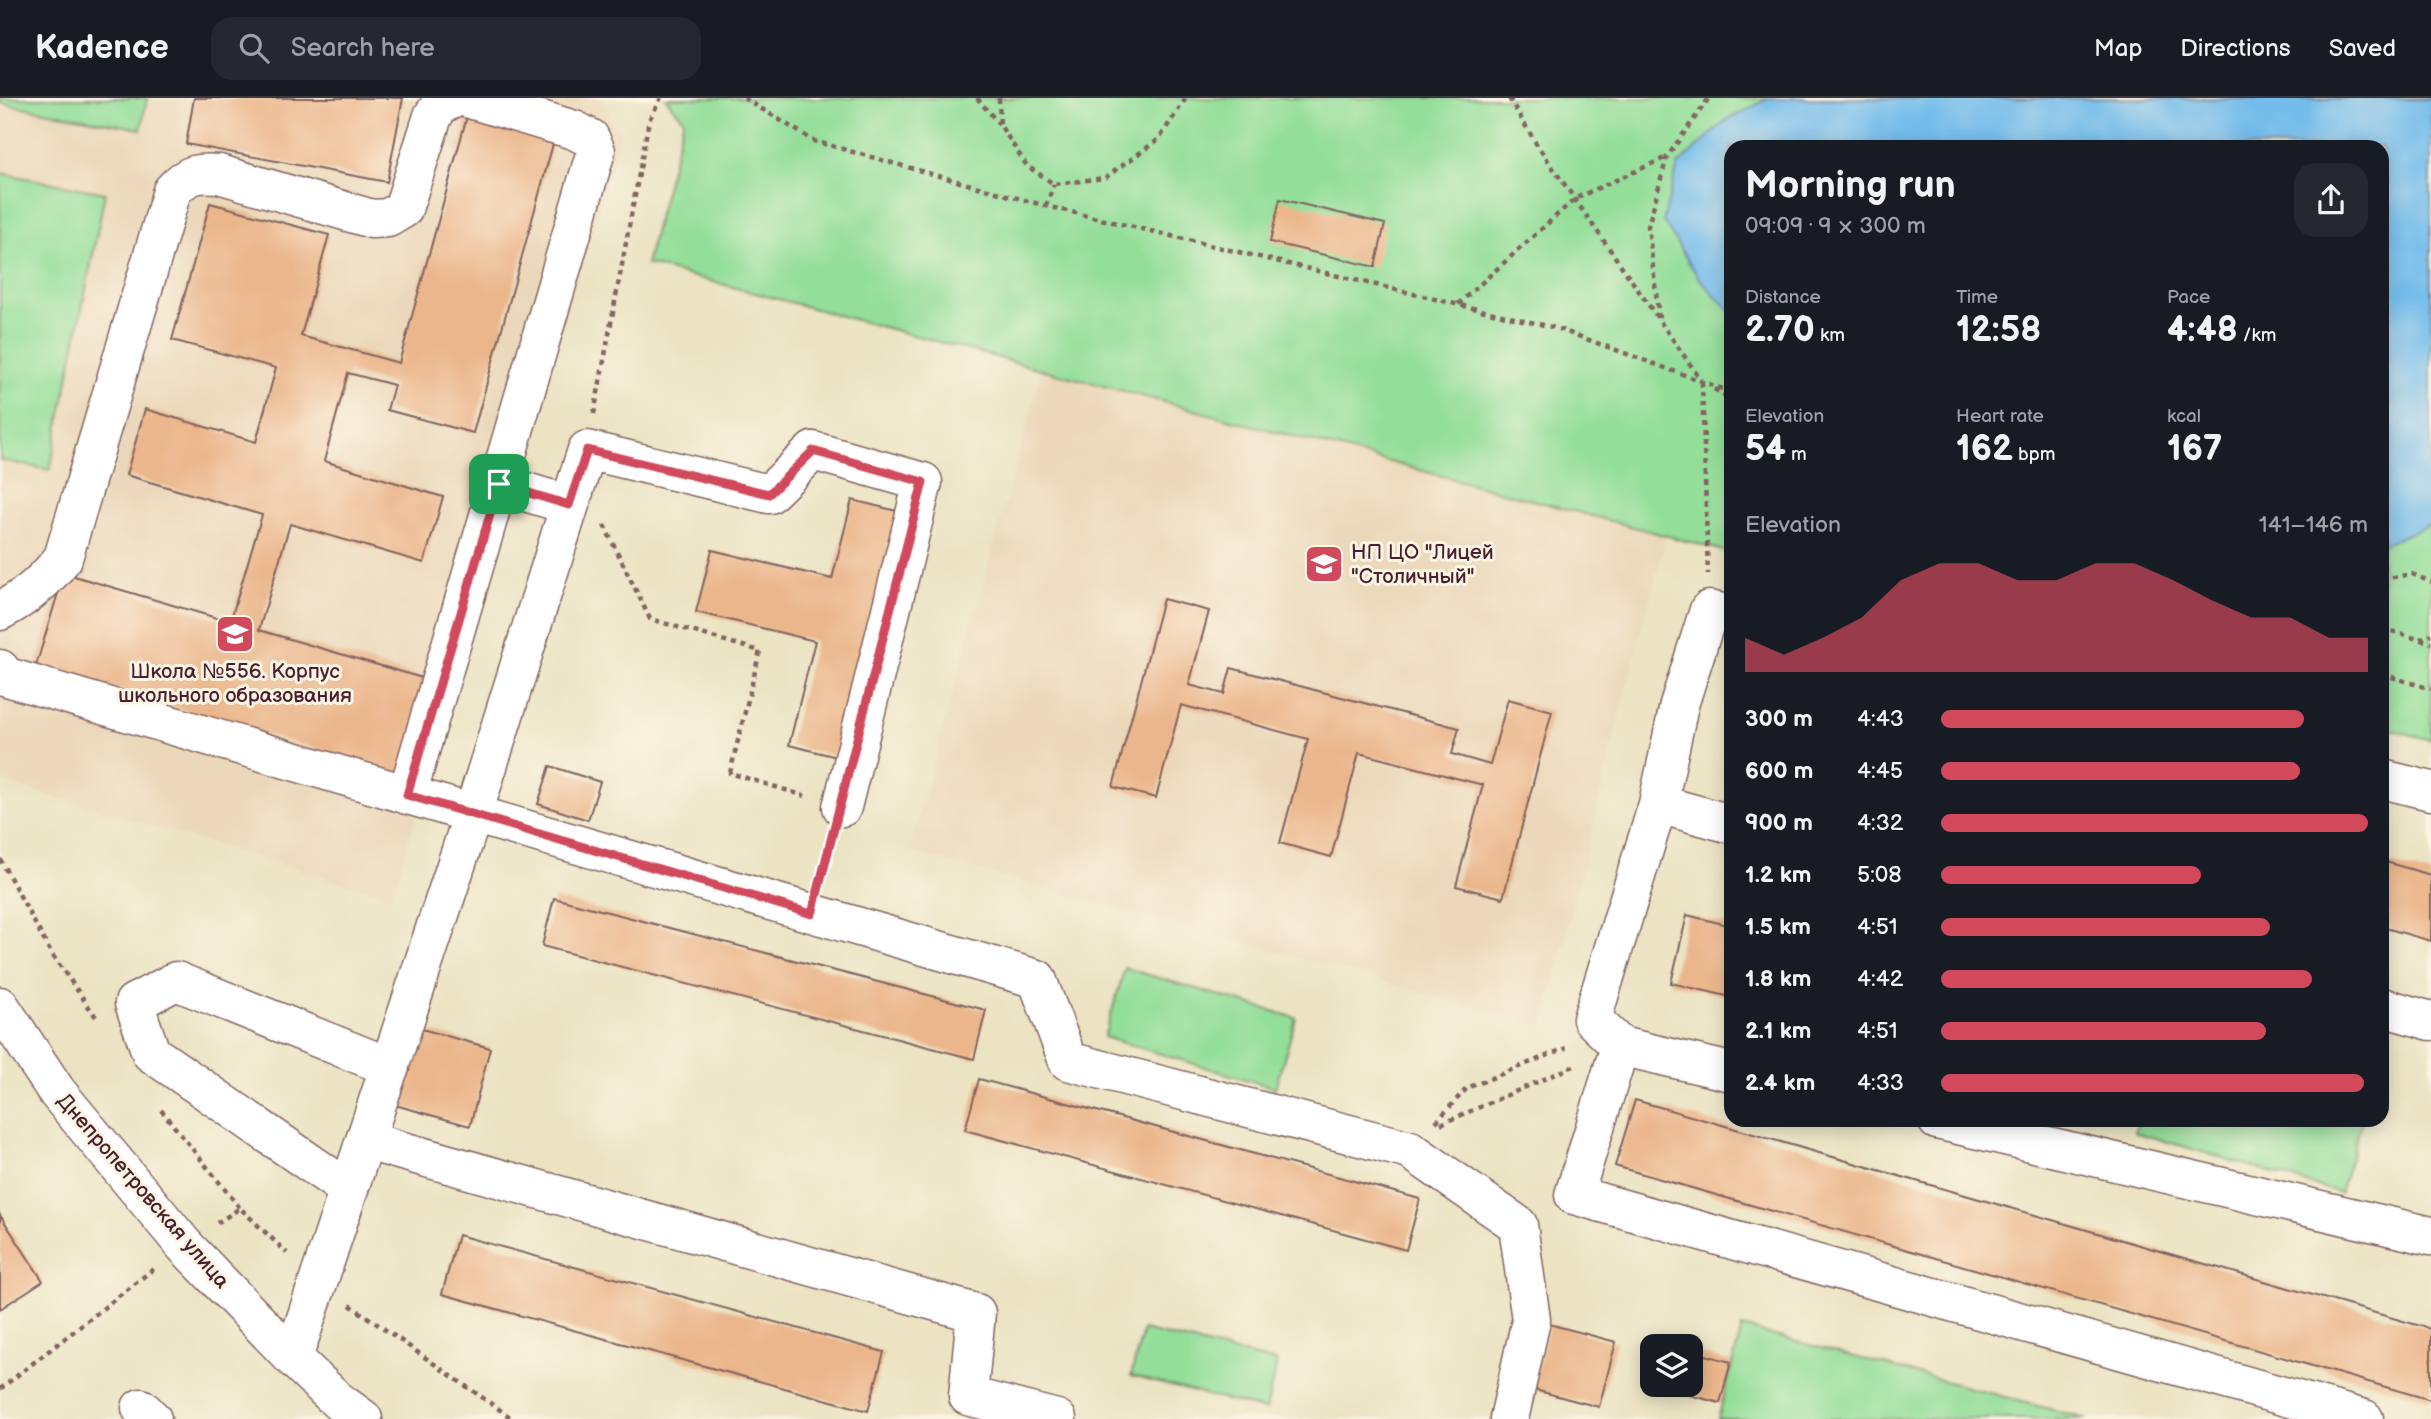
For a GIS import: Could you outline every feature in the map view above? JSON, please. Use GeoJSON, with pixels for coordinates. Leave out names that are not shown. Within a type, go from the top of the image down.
{"type":"FeatureCollection","features":[{"type":"Feature","properties":{"kind":"street"},"geometry":{"type":"LineString","coordinates":[[0,611],[25,597],[46,580],[64,558],[172,191],[183,179],[198,172],[219,174],[372,219],[388,218],[402,209],[407,200],[433,116],[440,105],[455,98]]}},
{"type":"Feature","properties":{"kind":"street"},"geometry":{"type":"LineString","coordinates":[[407,795],[596,151],[590,138],[574,130],[467,98]]}},
{"type":"Feature","properties":{"kind":"street"},"geometry":{"type":"LineString","coordinates":[[499,484],[579,476],[769,494],[813,451],[923,482],[842,807]]}},
{"type":"Feature","properties":{"kind":"street"},"geometry":{"type":"LineString","coordinates":[[293,1358],[367,1141],[579,476]]}},
{"type":"Feature","properties":{"kind":"street"},"geometry":{"type":"LineString","coordinates":[[1720,613],[1679,705],[1658,804],[1592,1019],[1612,1039],[1724,1070]]}},
{"type":"Feature","properties":{"kind":"street"},"geometry":{"type":"LineString","coordinates":[[0,669],[4,676],[1037,979],[1068,1061],[1410,1150],[1518,1225],[1531,1320],[1509,1419]]}},
{"type":"Feature","properties":{"kind":"street"},"geometry":{"type":"LineString","coordinates":[[2389,781],[2431,791]]}},
{"type":"Feature","properties":{"kind":"street"},"geometry":{"type":"LineString","coordinates":[[1658,804],[1724,822]]}},
{"type":"Feature","properties":{"kind":"street"},"geometry":{"type":"LineString","coordinates":[[349,1189],[151,1053],[134,1003],[176,981],[390,1067]]}},
{"type":"Feature","properties":{"kind":"street","name":"Днепропетровская улица"},"geometry":{"type":"LineString","coordinates":[[0,1006],[57,1092],[184,1245],[293,1358],[338,1401],[363,1419]]}},
{"type":"Feature","properties":{"kind":"street"},"geometry":{"type":"LineString","coordinates":[[2389,1009],[2431,1021]]}},
{"type":"Feature","properties":{"kind":"street"},"geometry":{"type":"LineString","coordinates":[[1612,1039],[1574,1195],[2364,1419]]}},
{"type":"Feature","properties":{"kind":"street"},"geometry":{"type":"LineString","coordinates":[[1967,1127],[2431,1236]]}},
{"type":"Feature","properties":{"kind":"street"},"geometry":{"type":"LineString","coordinates":[[367,1141],[976,1313],[968,1396],[1057,1419]]}},
{"type":"Feature","properties":{"kind":"path"},"geometry":{"type":"LineString","coordinates":[[661,98],[649,120],[579,476],[650,619],[760,651],[730,773],[842,807],[812,914]]}},
{"type":"Feature","properties":{"kind":"path"},"geometry":{"type":"LineString","coordinates":[[744,98],[814,141],[1046,206],[1556,328],[1724,390]]}},
{"type":"Feature","properties":{"kind":"path"},"geometry":{"type":"LineString","coordinates":[[977,98],[1000,125],[1027,166],[1054,184],[1105,178],[1158,139],[1186,98]]}},
{"type":"Feature","properties":{"kind":"path"},"geometry":{"type":"LineString","coordinates":[[999,98],[1000,125]]}},
{"type":"Feature","properties":{"kind":"path"},"geometry":{"type":"LineString","coordinates":[[1509,98],[1538,145],[1702,382],[1724,395]]}},
{"type":"Feature","properties":{"kind":"path"},"geometry":{"type":"LineString","coordinates":[[1659,319],[1648,226],[1667,157],[1709,98]]}},
{"type":"Feature","properties":{"kind":"path"},"geometry":{"type":"LineString","coordinates":[[1457,305],[1576,198],[1667,157]]}},
{"type":"Feature","properties":{"kind":"path"},"geometry":{"type":"LineString","coordinates":[[1046,206],[1054,184]]}},
{"type":"Feature","properties":{"kind":"path"},"geometry":{"type":"LineString","coordinates":[[1702,382],[1720,613]]}},
{"type":"Feature","properties":{"kind":"path"},"geometry":{"type":"LineString","coordinates":[[2389,578],[2412,574],[2431,582]]}},
{"type":"Feature","properties":{"kind":"path"},"geometry":{"type":"LineString","coordinates":[[2389,630],[2431,643]]}},
{"type":"Feature","properties":{"kind":"path"},"geometry":{"type":"LineString","coordinates":[[2420,639],[2431,634]]}},
{"type":"Feature","properties":{"kind":"path"},"geometry":{"type":"LineString","coordinates":[[2389,676],[2431,689]]}},
{"type":"Feature","properties":{"kind":"path"},"geometry":{"type":"LineString","coordinates":[[1480,1107],[1612,1039]]}},
{"type":"Feature","properties":{"kind":"path"},"geometry":{"type":"LineString","coordinates":[[1431,1128],[1467,1088],[1612,1039]]}},
{"type":"Feature","properties":{"kind":"shaded area","name":"Школа №556. Корпус школьного образования"},"geometry":{"type":"Polygon","coordinates":[[[0,98],[600,98],[620,135],[392,897],[0,781],[0,98]]]}},
{"type":"Feature","properties":{"kind":"shaded area","name":"НП ЦО \"Лицей \"Столичный\""},"geometry":{"type":"Polygon","coordinates":[[[1073,258],[1693,438],[1626,689],[1544,1026],[909,851],[1073,258]]]}},
{"type":"Feature","properties":{"kind":"green space"},"geometry":{"type":"Polygon","coordinates":[[[0,98],[147,98],[141,129],[0,103],[0,98]]]}},
{"type":"Feature","properties":{"kind":"green space"},"geometry":{"type":"Polygon","coordinates":[[[665,98],[2431,98],[2431,740],[2389,729],[2389,140],[1724,140],[1724,551],[646,264],[684,119],[665,98]]]}},
{"type":"Feature","properties":{"kind":"green space"},"geometry":{"type":"Polygon","coordinates":[[[0,173],[105,193],[50,470],[0,460],[0,173]]]}},
{"type":"Feature","properties":{"kind":"green space"},"geometry":{"type":"Polygon","coordinates":[[[1125,968],[1296,1018],[1275,1088],[1104,1037],[1125,968]]]}},
{"type":"Feature","properties":{"kind":"green space"},"geometry":{"type":"Polygon","coordinates":[[[2137,1127],[2360,1127],[2340,1193],[2135,1132],[2137,1127]]]}},
{"type":"Feature","properties":{"kind":"green space"},"geometry":{"type":"Polygon","coordinates":[[[1742,1327],[2087,1419],[1718,1419],[1742,1327]]]}},
{"type":"Feature","properties":{"kind":"green space"},"geometry":{"type":"Polygon","coordinates":[[[1143,1330],[1277,1362],[1266,1410],[1131,1376],[1143,1330]]]}},
{"type":"Feature","properties":{"kind":"water"},"geometry":{"type":"Polygon","coordinates":[[[1769,98],[2431,99],[2431,524],[2389,542],[2389,140],[1724,140],[1724,305],[1698,277],[1663,221],[1678,165],[1725,121],[1769,98]]]}},
{"type":"Feature","properties":{"kind":"building"},"geometry":{"type":"Polygon","coordinates":[[[194,98],[403,98],[387,182],[186,144],[194,98]]]}},
{"type":"Feature","properties":{"kind":"building"},"geometry":{"type":"Polygon","coordinates":[[[469,109],[556,133],[473,433],[387,410],[394,385],[348,373],[324,461],[443,497],[424,563],[290,524],[259,630],[429,680],[401,774],[36,666],[64,573],[230,622],[262,515],[126,475],[145,409],[256,442],[276,368],[172,340],[210,203],[329,235],[301,336],[399,363],[469,109]]]}},
{"type":"Feature","properties":{"kind":"building"},"geometry":{"type":"Polygon","coordinates":[[[1280,199],[1385,224],[1375,267],[1270,242],[1280,199]]]}},
{"type":"Feature","properties":{"kind":"building"},"geometry":{"type":"Polygon","coordinates":[[[852,500],[901,512],[841,758],[789,745],[815,641],[696,612],[712,550],[832,579],[852,500]]]}},
{"type":"Feature","properties":{"kind":"building"},"geometry":{"type":"Polygon","coordinates":[[[1163,599],[1209,611],[1189,685],[1224,694],[1231,668],[1459,728],[1452,754],[1490,765],[1508,699],[1552,711],[1503,898],[1456,886],[1483,785],[1359,753],[1331,857],[1280,843],[1308,739],[1181,705],[1156,798],[1113,787],[1163,599]]]}},
{"type":"Feature","properties":{"kind":"building"},"geometry":{"type":"Polygon","coordinates":[[[550,766],[600,782],[588,820],[538,804],[550,766]]]}},
{"type":"Feature","properties":{"kind":"building"},"geometry":{"type":"Polygon","coordinates":[[[2389,863],[2431,875],[2431,941],[2389,929],[2389,863]]]}},
{"type":"Feature","properties":{"kind":"building"},"geometry":{"type":"Polygon","coordinates":[[[554,898],[986,1010],[974,1059],[542,946],[554,898]]]}},
{"type":"Feature","properties":{"kind":"building"},"geometry":{"type":"Polygon","coordinates":[[[1687,915],[1724,924],[1724,995],[1671,983],[1687,915]]]}},
{"type":"Feature","properties":{"kind":"building"},"geometry":{"type":"Polygon","coordinates":[[[418,1028],[490,1048],[470,1126],[395,1105],[418,1028]]]}},
{"type":"Feature","properties":{"kind":"building"},"geometry":{"type":"Polygon","coordinates":[[[979,1079],[1420,1199],[1406,1250],[965,1130],[979,1079]]]}},
{"type":"Feature","properties":{"kind":"building"},"geometry":{"type":"Polygon","coordinates":[[[1635,1100],[2431,1329],[2431,1400],[1615,1166],[1635,1100]]]}},
{"type":"Feature","properties":{"kind":"building"},"geometry":{"type":"Polygon","coordinates":[[[0,1215],[43,1281],[0,1309],[0,1215]]]}},
{"type":"Feature","properties":{"kind":"building"},"geometry":{"type":"Polygon","coordinates":[[[458,1235],[884,1352],[868,1411],[442,1294],[458,1235]]]}},
{"type":"Feature","properties":{"kind":"building"},"geometry":{"type":"Polygon","coordinates":[[[1549,1324],[1616,1342],[1599,1407],[1531,1389],[1549,1324]]]}},
{"type":"Feature","properties":{"kind":"building"},"geometry":{"type":"Polygon","coordinates":[[[1703,1354],[1731,1362],[1720,1403],[1697,1397],[1703,1397],[1703,1354]]]}},
{"type":"Feature","properties":{"kind":"place","name":"НП ЦО \"Лицей \"Столичный\""},"geometry":{"type":"Point","coordinates":[1324,564]}},
{"type":"Feature","properties":{"kind":"place","name":"Школа №556. Корпус школьного образования"},"geometry":{"type":"Point","coordinates":[235,634]}},
{"type":"Feature","properties":{"kind":"route"},"geometry":{"type":"LineString","coordinates":[[587,450],[769,494],[813,451],[923,482],[842,807],[812,914],[407,795],[499,484],[569,505],[587,450]]}}]}
